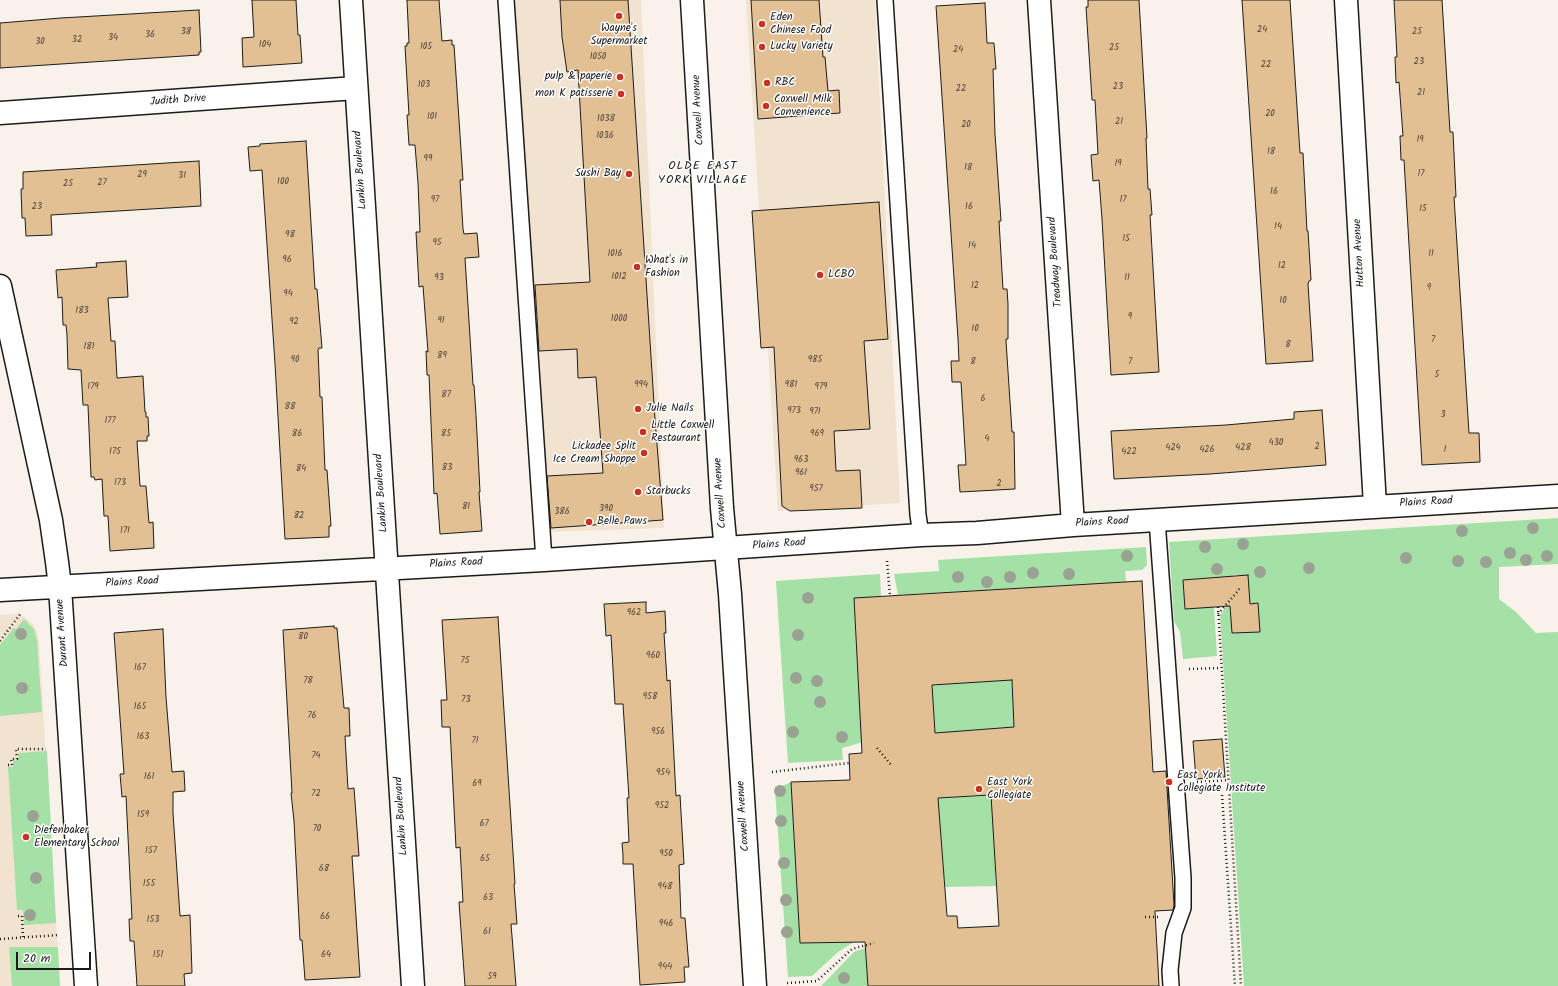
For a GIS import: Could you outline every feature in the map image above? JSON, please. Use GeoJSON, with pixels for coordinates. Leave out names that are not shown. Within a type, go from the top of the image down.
{"type":"FeatureCollection","features":[{"type":"Feature","properties":{"kind":"street","name":"Lankin Boulevard"},"geometry":{"type":"LineString","coordinates":[[351,0],[413,986]]}},
{"type":"Feature","properties":{"kind":"street","name":"Coxwell Avenue"},"geometry":{"type":"LineString","coordinates":[[692,0],[725,548],[730,594],[755,986]]}},
{"type":"Feature","properties":{"kind":"street","name":"Treadway Boulevard"},"geometry":{"type":"LineString","coordinates":[[1039,0],[1073,525]]}},
{"type":"Feature","properties":{"kind":"street","name":"Hutton Avenue"},"geometry":{"type":"LineString","coordinates":[[1346,0],[1375,506]]}},
{"type":"Feature","properties":{"kind":"street","name":"Judith Drive"},"geometry":{"type":"LineString","coordinates":[[0,113],[356,88]]}},
{"type":"Feature","properties":{"kind":"street","name":"Durant Avenue"},"geometry":{"type":"LineString","coordinates":[[0,286],[51,520],[60,587],[86,986]]}},
{"type":"Feature","properties":{"kind":"street","name":"Plains Road"},"geometry":{"type":"LineString","coordinates":[[0,590],[544,560],[921,535],[977,533],[1073,525],[1558,496]]}},
{"type":"Feature","properties":{"kind":"lane"},"geometry":{"type":"LineString","coordinates":[[506,0],[544,560]]}},
{"type":"Feature","properties":{"kind":"lane"},"geometry":{"type":"LineString","coordinates":[[885,0],[916,491],[921,535]]}},
{"type":"Feature","properties":{"kind":"lane"},"geometry":{"type":"LineString","coordinates":[[1157,520],[1163,584],[1183,878],[1183,908],[1174,933],[1170,970],[1171,986]]}},
{"type":"Feature","properties":{"kind":"path"},"geometry":{"type":"LineString","coordinates":[[887,558],[890,596]]}},
{"type":"Feature","properties":{"kind":"path"},"geometry":{"type":"LineString","coordinates":[[1218,614],[1240,587]]}},
{"type":"Feature","properties":{"kind":"path"},"geometry":{"type":"LineString","coordinates":[[1218,607],[1220,668],[1241,986]]}},
{"type":"Feature","properties":{"kind":"path"},"geometry":{"type":"LineString","coordinates":[[0,641],[21,613]]}},
{"type":"Feature","properties":{"kind":"path"},"geometry":{"type":"LineString","coordinates":[[1186,669],[1220,668]]}},
{"type":"Feature","properties":{"kind":"path"},"geometry":{"type":"LineString","coordinates":[[8,765],[12,765],[11,759],[17,759],[16,749],[49,748]]}},
{"type":"Feature","properties":{"kind":"path"},"geometry":{"type":"LineString","coordinates":[[877,748],[892,766]]}},
{"type":"Feature","properties":{"kind":"path"},"geometry":{"type":"LineString","coordinates":[[772,772],[849,763]]}},
{"type":"Feature","properties":{"kind":"path"},"geometry":{"type":"LineString","coordinates":[[1197,782],[1228,780]]}},
{"type":"Feature","properties":{"kind":"path"},"geometry":{"type":"LineString","coordinates":[[1222,795],[1235,986]]}},
{"type":"Feature","properties":{"kind":"path"},"geometry":{"type":"LineString","coordinates":[[1230,897],[1236,897]]}},
{"type":"Feature","properties":{"kind":"path"},"geometry":{"type":"LineString","coordinates":[[18,916],[22,916],[23,938]]}},
{"type":"Feature","properties":{"kind":"path"},"geometry":{"type":"LineString","coordinates":[[0,939],[61,935]]}},
{"type":"Feature","properties":{"kind":"path"},"geometry":{"type":"LineString","coordinates":[[787,983],[817,981],[852,948],[874,943]]}},
{"type":"Feature","properties":{"kind":"shaded area"},"geometry":{"type":"Polygon","coordinates":[[[510,0],[641,0],[664,528],[547,532],[510,0]]]}},
{"type":"Feature","properties":{"kind":"shaded area"},"geometry":{"type":"Polygon","coordinates":[[[746,0],[875,0],[900,503],[778,511],[746,0]]]}},
{"type":"Feature","properties":{"kind":"shaded area","name":"Diefenbaker Elementary School"},"geometry":{"type":"Polygon","coordinates":[[[14,614],[24,617],[32,623],[37,631],[39,642],[60,986],[0,986],[0,615],[14,614]]]}},
{"type":"Feature","properties":{"kind":"green space"},"geometry":{"type":"Polygon","coordinates":[[[1558,518],[1558,564],[1499,567],[1499,599],[1516,612],[1536,633],[1558,632],[1558,986],[1244,986],[1220,615],[1231,600],[1249,586],[1248,575],[1233,575],[1233,587],[1222,577],[1183,580],[1185,609],[1214,607],[1217,656],[1183,659],[1180,632],[1174,621],[1169,542],[1558,518]],[[1258,603],[1230,605],[1232,633],[1259,632],[1258,603]]]}},
{"type":"Feature","properties":{"kind":"green space"},"geometry":{"type":"Polygon","coordinates":[[[1146,547],[1147,565],[1142,570],[1125,571],[1126,582],[898,595],[894,574],[939,571],[938,560],[1146,547]]]}},
{"type":"Feature","properties":{"kind":"green space"},"geometry":{"type":"Polygon","coordinates":[[[880,574],[881,596],[854,599],[861,733],[863,742],[842,748],[843,760],[788,763],[776,581],[880,574]]]}},
{"type":"Feature","properties":{"kind":"green space"},"geometry":{"type":"Polygon","coordinates":[[[24,619],[34,629],[37,640],[42,712],[0,716],[0,645],[14,628],[16,629],[24,619]]]}},
{"type":"Feature","properties":{"kind":"green space"},"geometry":{"type":"Polygon","coordinates":[[[1012,680],[1015,727],[935,733],[932,685],[1012,680]]]}},
{"type":"Feature","properties":{"kind":"green space"},"geometry":{"type":"Polygon","coordinates":[[[47,751],[56,923],[24,925],[23,910],[17,910],[8,767],[13,767],[13,761],[18,760],[18,753],[47,751]]]}},
{"type":"Feature","properties":{"kind":"green space"},"geometry":{"type":"Polygon","coordinates":[[[791,782],[800,943],[854,942],[838,952],[812,976],[788,977],[775,789],[791,782]]]}},
{"type":"Feature","properties":{"kind":"green space"},"geometry":{"type":"Polygon","coordinates":[[[1019,794],[1051,817],[993,821],[996,886],[945,887],[938,798],[1019,794]]]}},
{"type":"Feature","properties":{"kind":"green space"},"geometry":{"type":"Polygon","coordinates":[[[874,945],[866,956],[868,986],[821,986],[854,952],[874,945]]]}},
{"type":"Feature","properties":{"kind":"green space"},"geometry":{"type":"Polygon","coordinates":[[[9,947],[58,947],[60,986],[12,986],[9,947]]]}},
{"type":"Feature","properties":{"kind":"building"},"geometry":{"type":"Polygon","coordinates":[[[252,0],[296,0],[298,35],[300,35],[302,63],[243,67],[242,38],[254,37],[252,0]]]}},
{"type":"Feature","properties":{"kind":"building"},"geometry":{"type":"Polygon","coordinates":[[[407,0],[439,0],[442,41],[452,40],[452,45],[454,45],[463,180],[460,180],[463,229],[464,234],[477,233],[479,257],[465,258],[476,415],[482,531],[440,534],[437,493],[434,494],[429,375],[427,375],[426,351],[428,352],[423,286],[419,287],[416,232],[420,232],[418,183],[415,145],[409,145],[407,115],[409,115],[405,46],[409,43],[407,0]]]}},
{"type":"Feature","properties":{"kind":"building"},"geometry":{"type":"Polygon","coordinates":[[[560,0],[628,0],[663,520],[551,528],[547,476],[603,473],[596,377],[578,378],[577,349],[539,351],[535,285],[590,282],[578,70],[567,72],[562,37],[560,0]]]}},
{"type":"Feature","properties":{"kind":"building"},"geometry":{"type":"Polygon","coordinates":[[[751,0],[819,0],[823,57],[825,57],[828,91],[839,90],[840,113],[758,119],[751,0]]]}},
{"type":"Feature","properties":{"kind":"building"},"geometry":{"type":"Polygon","coordinates":[[[1088,0],[1139,0],[1147,138],[1148,189],[1150,189],[1152,215],[1150,215],[1159,372],[1111,375],[1099,180],[1093,181],[1091,155],[1098,154],[1095,100],[1092,100],[1086,7],[1088,7],[1088,0]]]}},
{"type":"Feature","properties":{"kind":"building"},"geometry":{"type":"Polygon","coordinates":[[[1242,0],[1290,0],[1300,153],[1303,153],[1308,231],[1311,280],[1308,284],[1313,361],[1266,364],[1242,0]]]}},
{"type":"Feature","properties":{"kind":"building"},"geometry":{"type":"Polygon","coordinates":[[[1394,0],[1442,0],[1450,132],[1453,132],[1456,197],[1454,197],[1469,433],[1479,433],[1480,462],[1422,465],[1404,160],[1401,160],[1400,136],[1403,136],[1399,82],[1396,83],[1395,57],[1397,57],[1394,0]]]}},
{"type":"Feature","properties":{"kind":"building"},"geometry":{"type":"Polygon","coordinates":[[[985,3],[987,43],[994,43],[996,69],[993,69],[995,134],[1001,221],[999,221],[1003,289],[1007,289],[1008,304],[1008,339],[1006,339],[1006,341],[1012,432],[1014,432],[1015,489],[960,492],[958,465],[966,465],[961,382],[952,382],[951,361],[959,361],[936,6],[985,3]]]}},
{"type":"Feature","properties":{"kind":"building"},"geometry":{"type":"Polygon","coordinates":[[[199,10],[201,52],[199,52],[199,55],[0,68],[0,23],[199,10]]]}},
{"type":"Feature","properties":{"kind":"building"},"geometry":{"type":"Polygon","coordinates":[[[306,141],[315,289],[317,289],[322,348],[319,348],[318,350],[320,397],[322,397],[325,470],[327,470],[331,526],[329,526],[329,537],[285,539],[262,170],[250,171],[248,147],[260,146],[260,144],[306,141]]]}},
{"type":"Feature","properties":{"kind":"building"},"geometry":{"type":"Polygon","coordinates":[[[199,161],[201,206],[51,215],[52,235],[26,236],[25,218],[22,218],[21,189],[23,189],[23,172],[199,161]]]}},
{"type":"Feature","properties":{"kind":"building"},"geometry":{"type":"Polygon","coordinates":[[[879,202],[888,339],[864,341],[870,429],[834,431],[836,471],[860,470],[862,508],[790,511],[782,506],[774,347],[761,348],[752,211],[879,202]]]}},
{"type":"Feature","properties":{"kind":"building"},"geometry":{"type":"Polygon","coordinates":[[[126,261],[128,297],[108,298],[111,341],[115,341],[117,378],[143,376],[145,412],[146,417],[148,417],[149,436],[147,436],[147,441],[137,441],[140,486],[146,486],[149,523],[153,522],[154,548],[110,551],[108,516],[104,516],[102,479],[95,480],[94,477],[91,477],[88,405],[83,405],[81,370],[68,369],[66,325],[63,325],[62,297],[58,298],[56,270],[97,267],[96,263],[126,261]]]}},
{"type":"Feature","properties":{"kind":"building"},"geometry":{"type":"Polygon","coordinates":[[[1322,410],[1326,465],[1210,474],[1114,479],[1111,431],[1226,425],[1294,419],[1294,412],[1322,410]]]}},
{"type":"Feature","properties":{"kind":"building"},"geometry":{"type":"Polygon","coordinates":[[[1248,575],[1250,604],[1258,603],[1260,632],[1232,633],[1230,606],[1185,609],[1183,580],[1248,575]]]}},
{"type":"Feature","properties":{"kind":"building","name":"East York Collegiate"},"geometry":{"type":"Polygon","coordinates":[[[1142,581],[1153,772],[1166,771],[1174,905],[1173,910],[1155,911],[1159,986],[868,986],[865,942],[800,943],[791,782],[850,780],[849,754],[862,753],[854,598],[1142,581]],[[1012,680],[932,685],[935,733],[1014,727],[1012,680]],[[991,795],[938,798],[947,916],[957,916],[958,928],[999,926],[991,795]]]}},
{"type":"Feature","properties":{"kind":"building"},"geometry":{"type":"Polygon","coordinates":[[[646,602],[646,613],[665,611],[666,633],[664,633],[667,681],[670,680],[676,796],[680,795],[684,864],[679,865],[681,918],[685,918],[689,967],[684,967],[685,982],[640,985],[633,864],[623,864],[622,843],[629,842],[627,798],[629,798],[623,704],[615,704],[611,635],[606,636],[604,604],[646,602]]]}},
{"type":"Feature","properties":{"kind":"building"},"geometry":{"type":"Polygon","coordinates":[[[498,617],[517,924],[511,924],[516,986],[465,986],[459,902],[463,902],[460,847],[456,848],[450,727],[442,727],[441,700],[447,700],[442,620],[498,617]]]}},
{"type":"Feature","properties":{"kind":"building"},"geometry":{"type":"Polygon","coordinates":[[[334,626],[334,628],[337,628],[344,708],[349,708],[350,736],[345,736],[348,789],[354,788],[359,856],[352,856],[360,977],[305,980],[302,940],[300,940],[283,630],[334,626]]]}},
{"type":"Feature","properties":{"kind":"building"},"geometry":{"type":"Polygon","coordinates":[[[163,629],[166,697],[172,772],[184,771],[185,791],[173,792],[173,813],[180,916],[190,915],[192,973],[184,974],[185,986],[137,986],[134,941],[130,941],[129,919],[132,919],[126,796],[122,797],[120,774],[124,774],[114,633],[163,629]]]}},
{"type":"Feature","properties":{"kind":"building"},"geometry":{"type":"Polygon","coordinates":[[[1222,739],[1225,777],[1196,779],[1193,741],[1222,739]]]}},
{"type":"Feature","properties":{"kind":"place","name":"Wayne's Supermarket"},"geometry":{"type":"Point","coordinates":[619,16]}},
{"type":"Feature","properties":{"kind":"place","name":"Eden Chinese Food"},"geometry":{"type":"Point","coordinates":[762,24]}},
{"type":"Feature","properties":{"kind":"place","name":"Lucky Variety"},"geometry":{"type":"Point","coordinates":[762,47]}},
{"type":"Feature","properties":{"kind":"place","name":"pulp & paperie"},"geometry":{"type":"Point","coordinates":[620,77]}},
{"type":"Feature","properties":{"kind":"place","name":"RBC"},"geometry":{"type":"Point","coordinates":[767,83]}},
{"type":"Feature","properties":{"kind":"place","name":"mon K patisserie"},"geometry":{"type":"Point","coordinates":[621,94]}},
{"type":"Feature","properties":{"kind":"place","name":"Coxwell Milk Convenience"},"geometry":{"type":"Point","coordinates":[766,106]}},
{"type":"Feature","properties":{"kind":"place","name":"Sushi Bay"},"geometry":{"type":"Point","coordinates":[629,174]}},
{"type":"Feature","properties":{"kind":"place","name":"What's in Fashion"},"geometry":{"type":"Point","coordinates":[637,267]}},
{"type":"Feature","properties":{"kind":"place","name":"LCBO"},"geometry":{"type":"Point","coordinates":[820,275]}},
{"type":"Feature","properties":{"kind":"place","name":"Julie Nails"},"geometry":{"type":"Point","coordinates":[638,409]}},
{"type":"Feature","properties":{"kind":"place","name":"Little Coxwell Restaurant"},"geometry":{"type":"Point","coordinates":[643,432]}},
{"type":"Feature","properties":{"kind":"place","name":"Lickadee Split Ice Cream Shoppe"},"geometry":{"type":"Point","coordinates":[644,453]}},
{"type":"Feature","properties":{"kind":"place","name":"Starbucks"},"geometry":{"type":"Point","coordinates":[638,492]}},
{"type":"Feature","properties":{"kind":"place","name":"Belle Paws"},"geometry":{"type":"Point","coordinates":[589,522]}},
{"type":"Feature","properties":{"kind":"place","name":"East York Collegiate Institute"},"geometry":{"type":"Point","coordinates":[1169,782]}},
{"type":"Feature","properties":{"kind":"place","name":"East York Collegiate"},"geometry":{"type":"Point","coordinates":[979,789]}},
{"type":"Feature","properties":{"kind":"place","name":"Diefenbaker Elementary School"},"geometry":{"type":"Point","coordinates":[26,837]}},
{"type":"Feature","properties":{"kind":"district","name":"OLDE EAST YORK VILLAGE"},"geometry":{"type":"Point","coordinates":[703,174]}}]}
